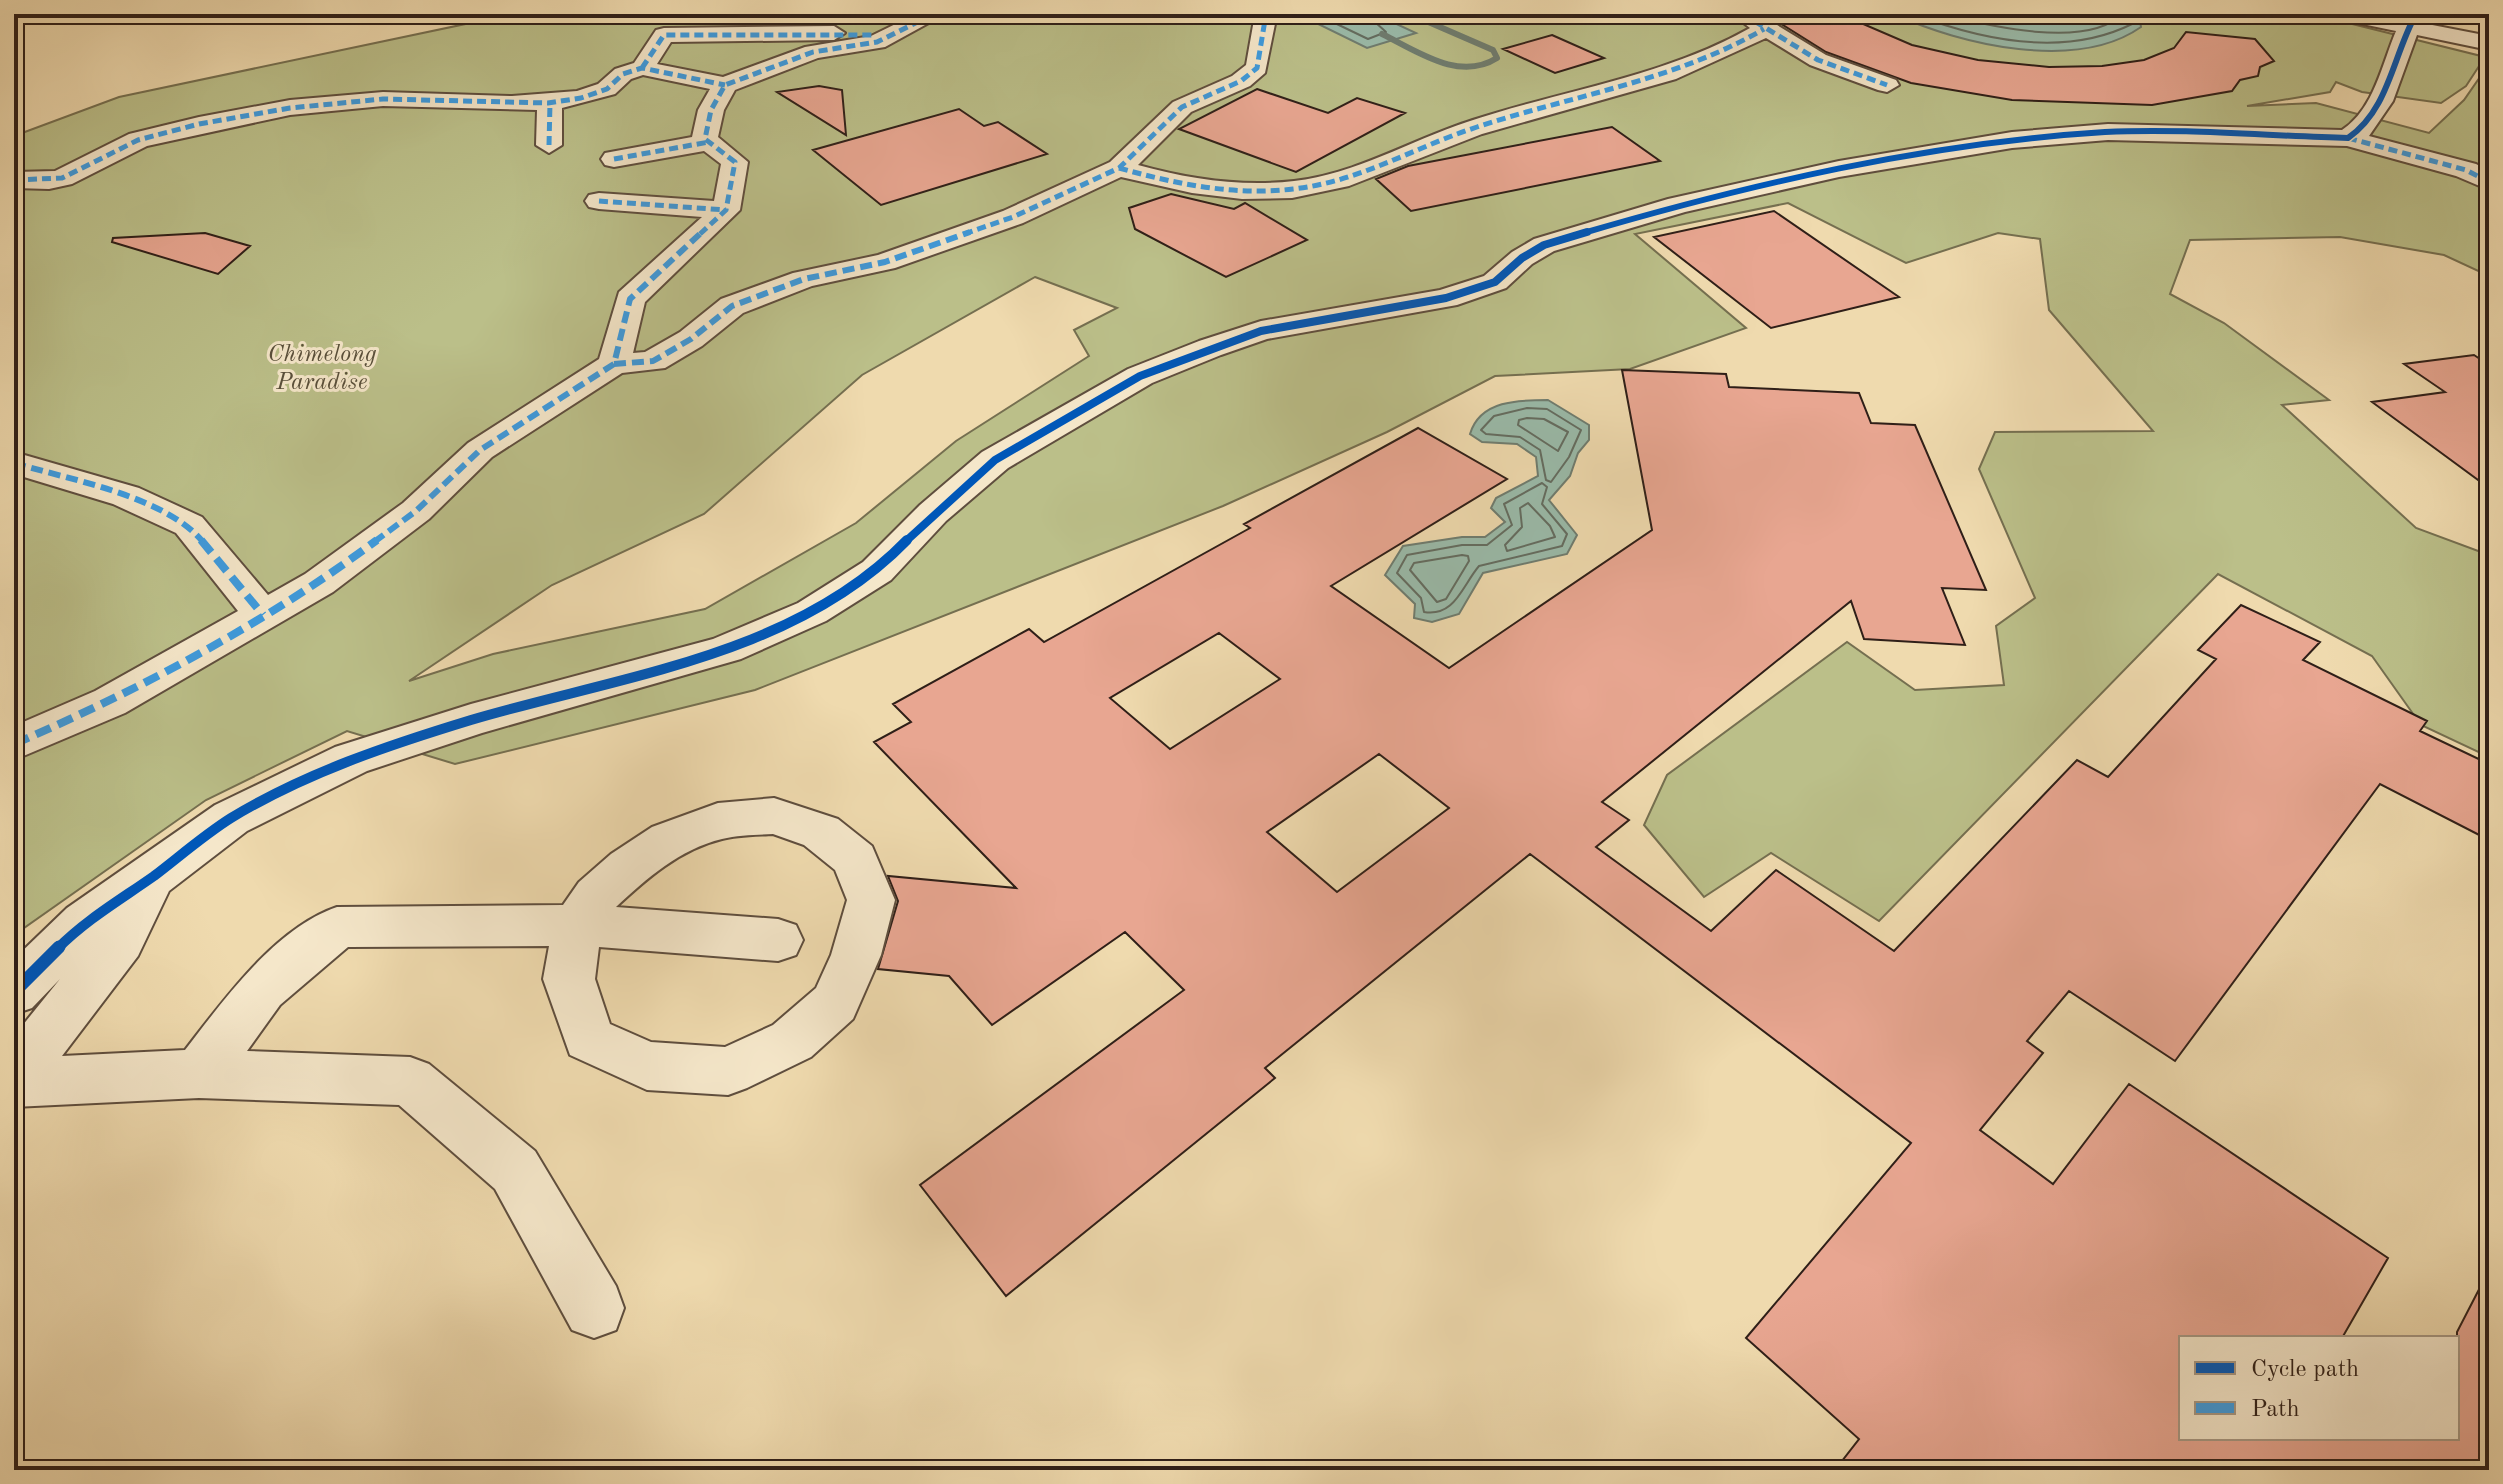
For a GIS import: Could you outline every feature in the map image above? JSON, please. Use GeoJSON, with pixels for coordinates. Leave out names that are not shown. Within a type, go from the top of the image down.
{"type":"FeatureCollection","features":[{"type":"Feature","properties":{"kind":"street"},"geometry":{"type":"LineString","coordinates":[[14,180],[65,178],[134,141],[255,110],[385,99],[550,103],[593,95],[616,86],[623,74],[642,68],[725,85],[813,52],[877,42],[934,14]]}},
{"type":"Feature","properties":{"kind":"street"},"geometry":{"type":"LineString","coordinates":[[14,744],[110,702],[319,583],[416,511],[480,450],[614,364],[653,361],[691,339],[732,306],[804,279],[885,262],[1013,217],[1119,168],[1182,107],[1241,81],[1257,68],[1266,14]]}},
{"type":"Feature","properties":{"kind":"street"},"geometry":{"type":"LineString","coordinates":[[2346,14],[2489,27]]}},
{"type":"Feature","properties":{"kind":"street"},"geometry":{"type":"LineString","coordinates":[[2416,18],[2489,43]]}},
{"type":"Feature","properties":{"kind":"street"},"geometry":{"type":"LineString","coordinates":[[2348,138],[2363,131],[2376,113],[2416,18]]}},
{"type":"Feature","properties":{"kind":"street"},"geometry":{"type":"LineString","coordinates":[[1119,168],[1179,186],[1245,191],[1318,186],[1493,121],[1688,68],[1726,54],[1754,21],[1818,60],[1887,85]]}},
{"type":"Feature","properties":{"kind":"street"},"geometry":{"type":"LineString","coordinates":[[642,68],[664,35],[891,36]]}},
{"type":"Feature","properties":{"kind":"street"},"geometry":{"type":"LineString","coordinates":[[614,364],[630,299],[726,210],[735,162],[705,139],[711,110],[725,85]]}},
{"type":"Feature","properties":{"kind":"street"},"geometry":{"type":"LineString","coordinates":[[549,145],[550,103]]}},
{"type":"Feature","properties":{"kind":"street"},"geometry":{"type":"LineString","coordinates":[[14,992],[84,922],[151,878],[231,818],[351,759],[471,720],[726,649],[812,612],[877,571],[933,513],[995,460],[1140,376],[1261,331],[1446,298],[1495,282],[1522,258],[1544,245],[1678,205],[1915,155],[2012,140],[2108,132],[2348,138],[2466,170],[2489,182]]}},
{"type":"Feature","properties":{"kind":"street"},"geometry":{"type":"LineString","coordinates":[[614,159],[709,142]]}},
{"type":"Feature","properties":{"kind":"street"},"geometry":{"type":"LineString","coordinates":[[599,201],[726,210]]}},
{"type":"Feature","properties":{"kind":"street"},"geometry":{"type":"LineString","coordinates":[[14,463],[126,496],[189,525],[263,615]]}},
{"type":"Feature","properties":{"kind":"street"},"geometry":{"type":"LineString","coordinates":[[774,816],[821,832],[855,859],[871,900],[856,955],[835,1003],[792,1041],[728,1071],[647,1066],[589,1039],[569,979],[577,925],[596,896],[628,867],[669,840],[718,821],[746,818],[774,816]]}},
{"type":"Feature","properties":{"kind":"street"},"geometry":{"type":"LineString","coordinates":[[14,1080],[120,941],[151,878]]}},
{"type":"Feature","properties":{"kind":"street"},"geometry":{"type":"LineString","coordinates":[[199,1074],[262,989],[337,927],[577,925],[778,940]]}},
{"type":"Feature","properties":{"kind":"street"},"geometry":{"type":"LineString","coordinates":[[14,1080],[199,1074],[410,1081],[515,1170],[594,1308]]}},
{"type":"Feature","properties":{"kind":"green space","name":"Chimelong Paradise"},"geometry":{"type":"Polygon","coordinates":[[[513,14],[2312,14],[2485,57],[2466,86],[2441,103],[2362,92],[2336,82],[2330,92],[2247,106],[2316,103],[2429,133],[2464,100],[2489,64],[2489,276],[2444,255],[2340,237],[2190,240],[2170,294],[2224,323],[2329,400],[2282,405],[2416,528],[2489,555],[2489,757],[2421,725],[2372,656],[2218,574],[1879,921],[1771,853],[1704,897],[1644,825],[1667,775],[1847,642],[1915,690],[2004,685],[1996,626],[2035,598],[1979,469],[1995,432],[2153,431],[2049,310],[2040,239],[1998,233],[1906,263],[1788,203],[1635,234],[1746,328],[1630,369],[1495,376],[1387,432],[1223,506],[755,690],[455,764],[347,731],[206,800],[14,935],[14,136],[119,97],[513,14]],[[1035,277],[862,375],[704,514],[552,585],[409,681],[493,654],[705,609],[856,523],[956,441],[1089,356],[1074,330],[1117,308],[1035,277]]]}},
{"type":"Feature","properties":{"kind":"water"},"geometry":{"type":"Polygon","coordinates":[[[1375,14],[1416,33],[1367,48],[1300,15],[1375,14]]]}},
{"type":"Feature","properties":{"kind":"water"},"geometry":{"type":"Polygon","coordinates":[[[1894,14],[2139,14],[2141,27],[2115,41],[2052,51],[1985,44],[1894,14]]]}},
{"type":"Feature","properties":{"kind":"water"},"geometry":{"type":"Polygon","coordinates":[[[1548,400],[1589,425],[1589,440],[1578,453],[1570,476],[1549,500],[1577,535],[1567,554],[1483,573],[1459,614],[1432,622],[1414,618],[1415,604],[1385,575],[1403,546],[1462,537],[1485,537],[1505,522],[1491,508],[1496,498],[1538,476],[1536,457],[1517,444],[1482,442],[1470,434],[1475,423],[1482,414],[1502,404],[1548,400]]]}},
{"type":"Feature","properties":{"kind":"building"},"geometry":{"type":"Polygon","coordinates":[[[1775,20],[1861,23],[1912,45],[1978,60],[2049,67],[2102,66],[2144,60],[2174,48],[2186,32],[2255,39],[2274,61],[2260,67],[2258,76],[2240,80],[2232,91],[2152,105],[2012,100],[1911,83],[1826,52],[1775,20]]]}},
{"type":"Feature","properties":{"kind":"building"},"geometry":{"type":"Polygon","coordinates":[[[1552,35],[1604,58],[1555,73],[1503,49],[1552,35]]]}},
{"type":"Feature","properties":{"kind":"building"},"geometry":{"type":"Polygon","coordinates":[[[819,86],[842,90],[846,135],[777,92],[819,86]]]}},
{"type":"Feature","properties":{"kind":"building"},"geometry":{"type":"Polygon","coordinates":[[[1257,89],[1328,113],[1357,98],[1405,113],[1296,172],[1179,129],[1257,89]]]}},
{"type":"Feature","properties":{"kind":"building"},"geometry":{"type":"Polygon","coordinates":[[[959,109],[984,126],[998,122],[1047,154],[881,205],[813,150],[959,109]]]}},
{"type":"Feature","properties":{"kind":"building"},"geometry":{"type":"Polygon","coordinates":[[[1612,127],[1660,161],[1411,211],[1376,179],[1408,166],[1612,127]]]}},
{"type":"Feature","properties":{"kind":"building"},"geometry":{"type":"Polygon","coordinates":[[[1171,194],[1234,209],[1245,203],[1307,240],[1226,277],[1135,229],[1129,208],[1171,194]]]}},
{"type":"Feature","properties":{"kind":"building"},"geometry":{"type":"Polygon","coordinates":[[[1774,211],[1899,297],[1771,328],[1654,237],[1774,211]]]}},
{"type":"Feature","properties":{"kind":"building"},"geometry":{"type":"Polygon","coordinates":[[[205,233],[250,246],[218,274],[112,242],[113,238],[205,233]]]}},
{"type":"Feature","properties":{"kind":"building"},"geometry":{"type":"Polygon","coordinates":[[[2474,355],[2489,365],[2489,488],[2372,402],[2445,392],[2404,364],[2474,355]]]}},
{"type":"Feature","properties":{"kind":"building"},"geometry":{"type":"Polygon","coordinates":[[[1622,370],[1726,374],[1729,387],[1859,393],[1871,423],[1915,425],[1986,590],[1942,588],[1965,645],[1864,639],[1851,601],[1602,802],[1629,820],[1596,847],[1711,931],[1776,870],[1894,951],[2077,760],[2108,777],[2216,659],[2198,650],[2241,605],[2320,642],[2303,660],[2427,721],[2420,731],[2489,764],[2489,840],[2380,784],[2175,1061],[2069,991],[2027,1041],[2043,1053],[1980,1130],[2053,1184],[2129,1084],[2388,1258],[2343,1336],[2179,1336],[2179,1440],[2459,1440],[2457,1332],[2489,1270],[2489,1470],[1835,1470],[1859,1439],[1746,1338],[1911,1143],[1530,854],[1265,1068],[1275,1078],[1006,1296],[920,1185],[1184,990],[1125,932],[992,1025],[949,976],[878,969],[898,901],[888,876],[1016,888],[874,742],[911,722],[893,704],[1029,629],[1044,642],[1250,528],[1244,524],[1418,428],[1507,479],[1331,586],[1449,668],[1652,530],[1622,370]],[[1219,633],[1110,698],[1170,749],[1280,679],[1219,633]],[[1379,754],[1267,832],[1337,892],[1449,808],[1379,754]]]}},
{"type":"Feature","properties":{"kind":"waterway"},"geometry":{"type":"LineString","coordinates":[[1382,34],[1424,55],[1453,65],[1483,65],[1497,58],[1493,50],[1410,14]]}},
{"type":"Feature","properties":{"kind":"marked path"},"geometry":{"type":"LineString","coordinates":[[14,744],[110,702],[319,583],[416,511],[480,450],[614,364],[630,299],[726,210],[735,162],[705,139],[711,110],[725,85],[813,52],[877,42],[934,14]]}},
{"type":"Feature","properties":{"kind":"marked path"},"geometry":{"type":"LineString","coordinates":[[614,364],[653,361],[691,339],[732,306],[804,279],[885,262],[1013,217],[1119,168],[1182,107],[1241,81],[1257,68],[1266,14]]}},
{"type":"Feature","properties":{"kind":"marked path"},"geometry":{"type":"LineString","coordinates":[[1743,14],[1818,60],[1887,85]]}},
{"type":"Feature","properties":{"kind":"marked path"},"geometry":{"type":"LineString","coordinates":[[1119,168],[1168,181],[1217,189],[1267,191],[1317,186],[1384,165],[1473,128],[1667,74],[1733,47],[1764,29]]}},
{"type":"Feature","properties":{"kind":"marked path"},"geometry":{"type":"LineString","coordinates":[[642,68],[664,35],[872,35]]}},
{"type":"Feature","properties":{"kind":"marked path"},"geometry":{"type":"LineString","coordinates":[[14,180],[55,180],[138,140],[199,124],[290,108],[383,99],[548,103],[581,98],[607,89],[623,74],[642,68],[725,85]]}},
{"type":"Feature","properties":{"kind":"marked path"},"geometry":{"type":"LineString","coordinates":[[549,145],[550,103]]}},
{"type":"Feature","properties":{"kind":"marked path"},"geometry":{"type":"LineString","coordinates":[[2348,138],[2466,170],[2489,182]]}},
{"type":"Feature","properties":{"kind":"marked path"},"geometry":{"type":"LineString","coordinates":[[614,159],[709,142]]}},
{"type":"Feature","properties":{"kind":"marked path"},"geometry":{"type":"LineString","coordinates":[[599,201],[726,210]]}},
{"type":"Feature","properties":{"kind":"marked path"},"geometry":{"type":"LineString","coordinates":[[14,463],[126,496],[189,525],[263,615]]}},
{"type":"Feature","properties":{"kind":"cycle path"},"geometry":{"type":"LineString","coordinates":[[14,992],[84,922],[151,878],[231,818],[351,759],[471,720],[726,649],[812,612],[877,571],[933,513],[995,460],[1140,376],[1261,331],[1446,298],[1495,282],[1522,258],[1544,245],[1678,205],[1839,169],[2012,140],[2108,132],[2348,138],[2361,129],[2381,101],[2416,14]]}}]}
